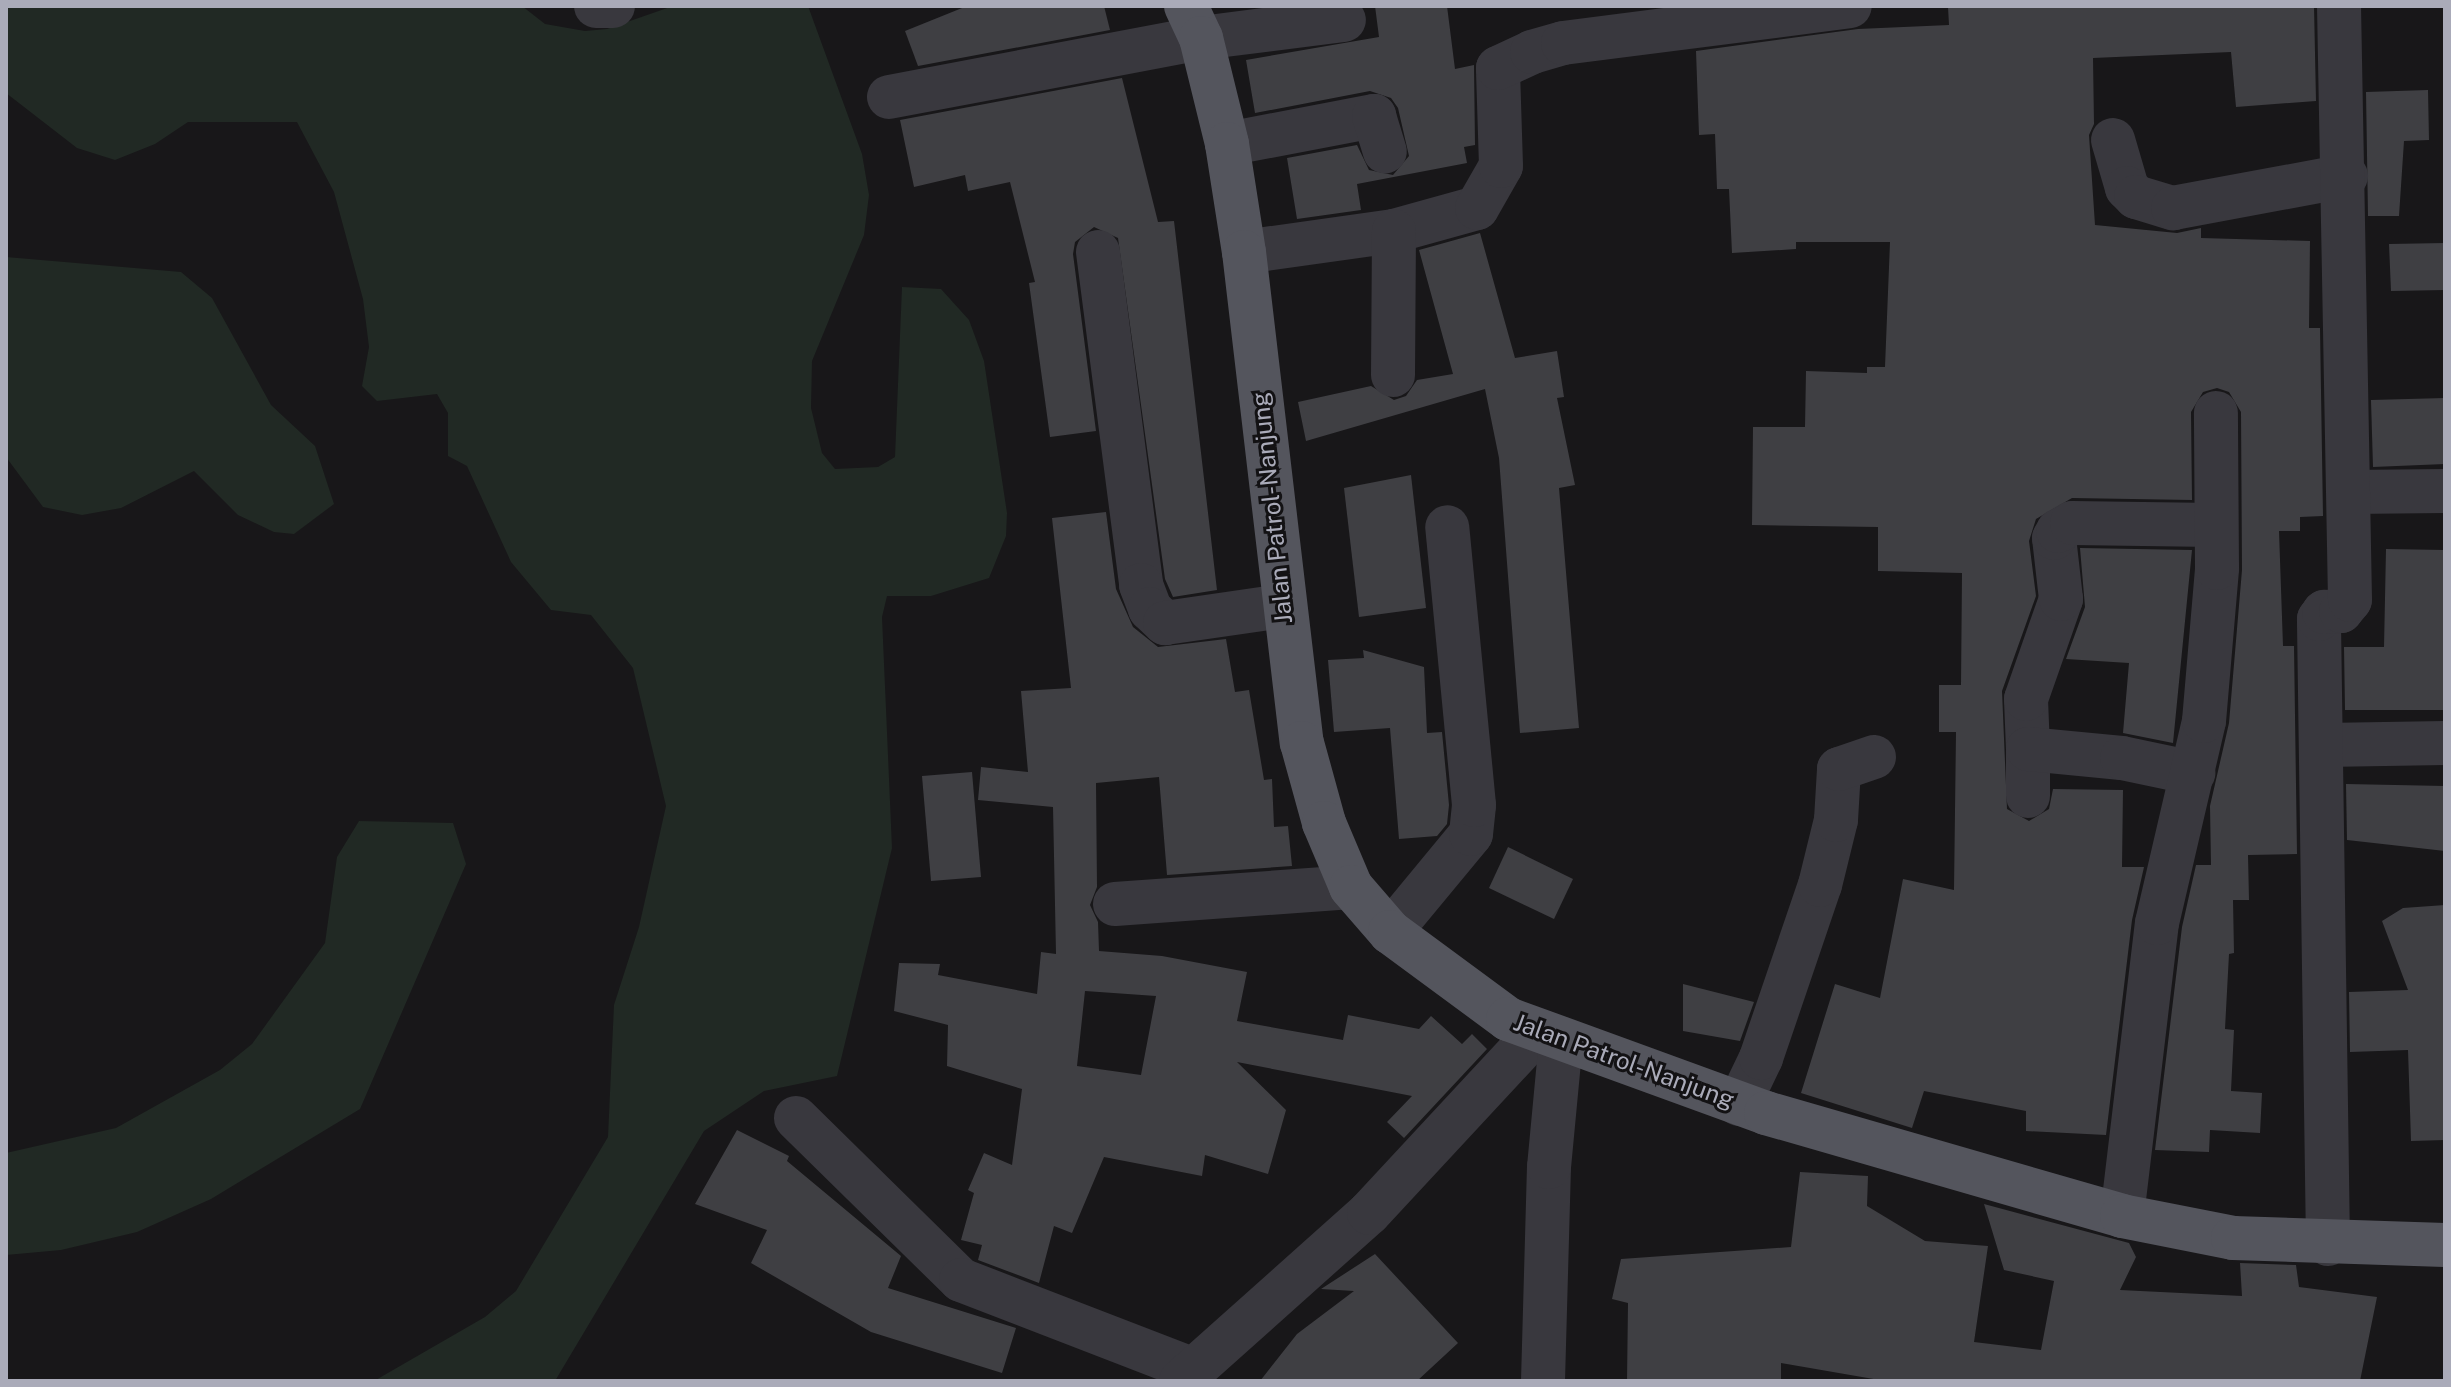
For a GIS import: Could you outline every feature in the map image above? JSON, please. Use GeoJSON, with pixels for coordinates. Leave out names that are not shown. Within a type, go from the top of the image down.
{"type":"FeatureCollection","features":[{"type":"Feature","properties":{"kind":"main road","name":"Jalan Patrol-Nanjung"},"geometry":{"type":"LineString","coordinates":[[1194,22],[1227,144],[1244,252],[1283,606],[1302,743],[1324,823],[1351,887],[1390,932],[1445,978],[1549,1036],[1739,1104],[2122,1216],[2233,1238],[2328,1244],[2445,1245]]}},
{"type":"Feature","properties":{"kind":"street"},"geometry":{"type":"LineString","coordinates":[[596,6],[613,6]]}},
{"type":"Feature","properties":{"kind":"street"},"geometry":{"type":"LineString","coordinates":[[1244,252],[1394,231],[1477,208],[1490,193],[1501,166],[1498,68],[1563,43],[1669,18],[1850,6]]}},
{"type":"Feature","properties":{"kind":"street"},"geometry":{"type":"LineString","coordinates":[[2328,1244],[2324,745],[2319,619],[2324,612],[2341,611],[2350,600],[2349,492],[2342,389],[2346,176],[2339,6]]}},
{"type":"Feature","properties":{"kind":"street"},"geometry":{"type":"LineString","coordinates":[[889,97],[1194,22],[1344,20]]}},
{"type":"Feature","properties":{"kind":"street"},"geometry":{"type":"LineString","coordinates":[[1227,144],[1374,116],[1385,151]]}},
{"type":"Feature","properties":{"kind":"street"},"geometry":{"type":"LineString","coordinates":[[2113,140],[2127,188],[2136,197],[2173,208],[2346,176]]}},
{"type":"Feature","properties":{"kind":"street"},"geometry":{"type":"LineString","coordinates":[[1393,375],[1394,231]]}},
{"type":"Feature","properties":{"kind":"street"},"geometry":{"type":"LineString","coordinates":[[1098,252],[1141,585],[1150,609],[1165,623],[1283,606]]}},
{"type":"Feature","properties":{"kind":"street"},"geometry":{"type":"LineString","coordinates":[[2122,1216],[2157,923],[2193,773],[2210,672],[2217,568],[2214,525],[2216,413]]}},
{"type":"Feature","properties":{"kind":"street"},"geometry":{"type":"LineString","coordinates":[[2349,492],[2445,491]]}},
{"type":"Feature","properties":{"kind":"street"},"geometry":{"type":"LineString","coordinates":[[2028,796],[2026,699],[2061,599],[2054,538],[2058,531],[2072,523],[2214,525]]}},
{"type":"Feature","properties":{"kind":"street"},"geometry":{"type":"LineString","coordinates":[[1390,932],[1471,834],[1474,805],[1447,527]]}},
{"type":"Feature","properties":{"kind":"street"},"geometry":{"type":"LineString","coordinates":[[2324,745],[2445,743]]}},
{"type":"Feature","properties":{"kind":"street"},"geometry":{"type":"LineString","coordinates":[[2028,749],[2122,758],[2193,773]]}},
{"type":"Feature","properties":{"kind":"street"},"geometry":{"type":"LineString","coordinates":[[1739,1104],[1766,1044],[1820,885],[1836,820],[1839,769],[1874,757]]}},
{"type":"Feature","properties":{"kind":"street"},"geometry":{"type":"LineString","coordinates":[[1115,904],[1351,887]]}},
{"type":"Feature","properties":{"kind":"street"},"geometry":{"type":"LineString","coordinates":[[796,1118],[961,1280],[1186,1375],[1369,1213],[1549,1036]]}},
{"type":"Feature","properties":{"kind":"street"},"geometry":{"type":"LineString","coordinates":[[1543,1381],[1549,1036]]}},
{"type":"Feature","properties":{"kind":"shaded area"},"geometry":{"type":"Polygon","coordinates":[[[6,6],[522,6],[545,24],[585,31],[607,29],[673,6],[808,6],[862,154],[869,195],[864,235],[812,361],[811,408],[822,453],[835,469],[878,467],[895,457],[902,287],[941,289],[969,320],[984,361],[1007,513],[1006,536],[989,578],[931,596],[887,596],[882,617],[892,848],[837,1076],[764,1091],[704,1131],[555,1381],[374,1381],[485,1317],[516,1291],[608,1137],[614,1005],[639,927],[666,806],[633,668],[591,615],[551,610],[511,562],[467,466],[448,456],[448,413],[437,394],[377,401],[362,386],[369,347],[363,299],[334,192],[297,122],[188,122],[155,144],[115,160],[77,148],[6,93],[6,6]]]}},
{"type":"Feature","properties":{"kind":"shaded area"},"geometry":{"type":"Polygon","coordinates":[[[6,257],[181,272],[212,298],[271,405],[315,446],[334,504],[294,534],[274,532],[238,515],[194,471],[121,508],[82,515],[43,507],[6,457],[6,257]]]}},
{"type":"Feature","properties":{"kind":"shaded area"},"geometry":{"type":"Polygon","coordinates":[[[359,821],[453,823],[466,864],[360,1109],[211,1199],[137,1232],[61,1250],[6,1255],[6,1153],[116,1128],[220,1070],[252,1044],[325,943],[337,857],[359,821]]]}},
{"type":"Feature","properties":{"kind":"building"},"geometry":{"type":"Polygon","coordinates":[[[967,6],[1104,6],[1110,30],[918,66],[905,31],[967,6]]]}},
{"type":"Feature","properties":{"kind":"building"},"geometry":{"type":"Polygon","coordinates":[[[1375,6],[1447,6],[1455,69],[1474,65],[1475,145],[1464,147],[1467,163],[1357,184],[1361,210],[1297,219],[1287,158],[1357,145],[1369,170],[1393,175],[1409,156],[1398,108],[1391,98],[1370,91],[1255,113],[1246,60],[1379,37],[1375,6]]]}},
{"type":"Feature","properties":{"kind":"building"},"geometry":{"type":"Polygon","coordinates":[[[2314,6],[2316,101],[2236,107],[2231,52],[2093,58],[2094,124],[2089,135],[2095,225],[2177,233],[2201,228],[2201,238],[2310,241],[2309,328],[2320,328],[2323,516],[2300,517],[2300,531],[2279,531],[2283,646],[2294,646],[2297,854],[2248,855],[2249,900],[2233,900],[2234,953],[2229,954],[2225,1029],[2234,1030],[2231,1091],[2262,1093],[2260,1133],[2210,1130],[2209,1152],[2155,1150],[2182,927],[2196,865],[2211,865],[2210,806],[2229,723],[2242,570],[2241,412],[2229,392],[2217,388],[2203,392],[2191,412],[2192,500],[2072,498],[2036,519],[2029,541],[2036,596],[2002,691],[2007,809],[2029,821],[2049,809],[2053,789],[2123,790],[2122,867],[2144,867],[2132,920],[2106,1135],[2026,1131],[2026,1111],[1924,1091],[1912,1128],[1801,1093],[1835,984],[1880,998],[1903,879],[1954,890],[1956,732],[1939,732],[1939,685],[1961,685],[1962,573],[1878,571],[1878,527],[1752,525],[1753,427],[1805,427],[1806,371],[1867,373],[1867,367],[1885,367],[1890,242],[1796,242],[1796,249],[1732,253],[1729,189],[1717,189],[1715,134],[1699,135],[1696,51],[1858,29],[1949,25],[1948,7],[2314,6]]]}},
{"type":"Feature","properties":{"kind":"building"},"geometry":{"type":"Polygon","coordinates":[[[1122,78],[1158,222],[1174,221],[1217,590],[1173,597],[1165,579],[1118,238],[1094,227],[1075,242],[1073,254],[1096,431],[1050,437],[1029,283],[1035,282],[1010,182],[968,191],[965,175],[914,187],[900,120],[1122,78]]]}},
{"type":"Feature","properties":{"kind":"building"},"geometry":{"type":"Polygon","coordinates":[[[2428,90],[2429,140],[2404,141],[2399,216],[2368,216],[2366,92],[2428,90]]]}},
{"type":"Feature","properties":{"kind":"building"},"geometry":{"type":"Polygon","coordinates":[[[1480,233],[1515,358],[1557,351],[1564,397],[1557,398],[1575,485],[1559,488],[1579,728],[1520,733],[1499,458],[1485,389],[1306,441],[1298,402],[1371,386],[1394,400],[1406,396],[1417,380],[1453,374],[1419,250],[1480,233]]]}},
{"type":"Feature","properties":{"kind":"building"},"geometry":{"type":"Polygon","coordinates":[[[2445,243],[2445,290],[2391,291],[2389,244],[2445,243]]]}},
{"type":"Feature","properties":{"kind":"building"},"geometry":{"type":"Polygon","coordinates":[[[2445,398],[2445,464],[2373,467],[2371,400],[2445,398]]]}},
{"type":"Feature","properties":{"kind":"building"},"geometry":{"type":"Polygon","coordinates":[[[1411,475],[1426,608],[1359,617],[1344,488],[1411,475]]]}},
{"type":"Feature","properties":{"kind":"building"},"geometry":{"type":"Polygon","coordinates":[[[1106,512],[1116,589],[1133,627],[1158,647],[1226,639],[1235,692],[1249,690],[1264,780],[1272,779],[1274,827],[1288,826],[1292,866],[1167,875],[1159,777],[1096,783],[1097,887],[1090,905],[1098,922],[1099,951],[1162,956],[1247,972],[1237,1021],[1343,1040],[1348,1015],[1419,1029],[1431,1016],[1462,1044],[1472,1034],[1487,1049],[1404,1138],[1387,1122],[1412,1096],[1237,1062],[1286,1110],[1268,1174],[1205,1155],[1202,1176],[1104,1157],[1072,1233],[1054,1226],[1039,1283],[978,1260],[982,1245],[961,1240],[974,1193],[968,1190],[984,1153],[1012,1165],[1022,1089],[947,1066],[948,1025],[894,1011],[899,963],[940,964],[938,975],[1037,994],[1041,952],[1056,954],[1053,807],[978,800],[981,767],[1028,772],[1021,691],[1071,688],[1052,518],[1106,512]],[[1085,991],[1077,1066],[1141,1075],[1156,996],[1085,991]]]}},
{"type":"Feature","properties":{"kind":"building"},"geometry":{"type":"Polygon","coordinates":[[[2080,548],[2192,550],[2173,743],[2123,733],[2129,663],[2066,659],[2085,607],[2080,548]]]}},
{"type":"Feature","properties":{"kind":"building"},"geometry":{"type":"Polygon","coordinates":[[[2386,549],[2445,550],[2445,710],[2345,710],[2344,647],[2384,647],[2386,549]]]}},
{"type":"Feature","properties":{"kind":"building"},"geometry":{"type":"Polygon","coordinates":[[[1363,650],[1424,667],[1427,733],[1442,732],[1449,805],[1447,824],[1437,836],[1399,839],[1390,728],[1334,732],[1328,660],[1364,658],[1363,650]]]}},
{"type":"Feature","properties":{"kind":"building"},"geometry":{"type":"Polygon","coordinates":[[[972,772],[981,877],[931,881],[922,776],[972,772]]]}},
{"type":"Feature","properties":{"kind":"building"},"geometry":{"type":"Polygon","coordinates":[[[2346,784],[2445,786],[2445,851],[2347,840],[2346,784]]]}},
{"type":"Feature","properties":{"kind":"building"},"geometry":{"type":"Polygon","coordinates":[[[1508,847],[1573,879],[1554,919],[1489,888],[1508,847]]]}},
{"type":"Feature","properties":{"kind":"building"},"geometry":{"type":"Polygon","coordinates":[[[2445,905],[2445,1140],[2411,1141],[2408,1050],[2350,1052],[2349,992],[2408,990],[2382,921],[2403,908],[2445,905]]]}},
{"type":"Feature","properties":{"kind":"building"},"geometry":{"type":"Polygon","coordinates":[[[1683,984],[1754,1002],[1740,1041],[1683,1031],[1683,984]]]}},
{"type":"Feature","properties":{"kind":"building"},"geometry":{"type":"Polygon","coordinates":[[[737,1130],[789,1156],[787,1161],[901,1256],[888,1288],[1016,1328],[1002,1373],[871,1332],[751,1263],[767,1230],[695,1204],[737,1130]]]}},
{"type":"Feature","properties":{"kind":"building"},"geometry":{"type":"Polygon","coordinates":[[[1800,1172],[1868,1176],[1867,1206],[1925,1241],[1988,1246],[1974,1342],[2041,1350],[2054,1281],[2004,1270],[1984,1204],[2129,1243],[2136,1257],[2120,1290],[2242,1296],[2240,1263],[2296,1265],[2299,1287],[2377,1297],[2360,1381],[1885,1381],[1781,1363],[1781,1381],[1627,1381],[1628,1303],[1612,1299],[1621,1259],[1791,1247],[1800,1172]]]}},
{"type":"Feature","properties":{"kind":"building"},"geometry":{"type":"Polygon","coordinates":[[[1375,1254],[1458,1343],[1417,1381],[1260,1381],[1297,1334],[1354,1291],[1321,1289],[1375,1254]]]}}]}
